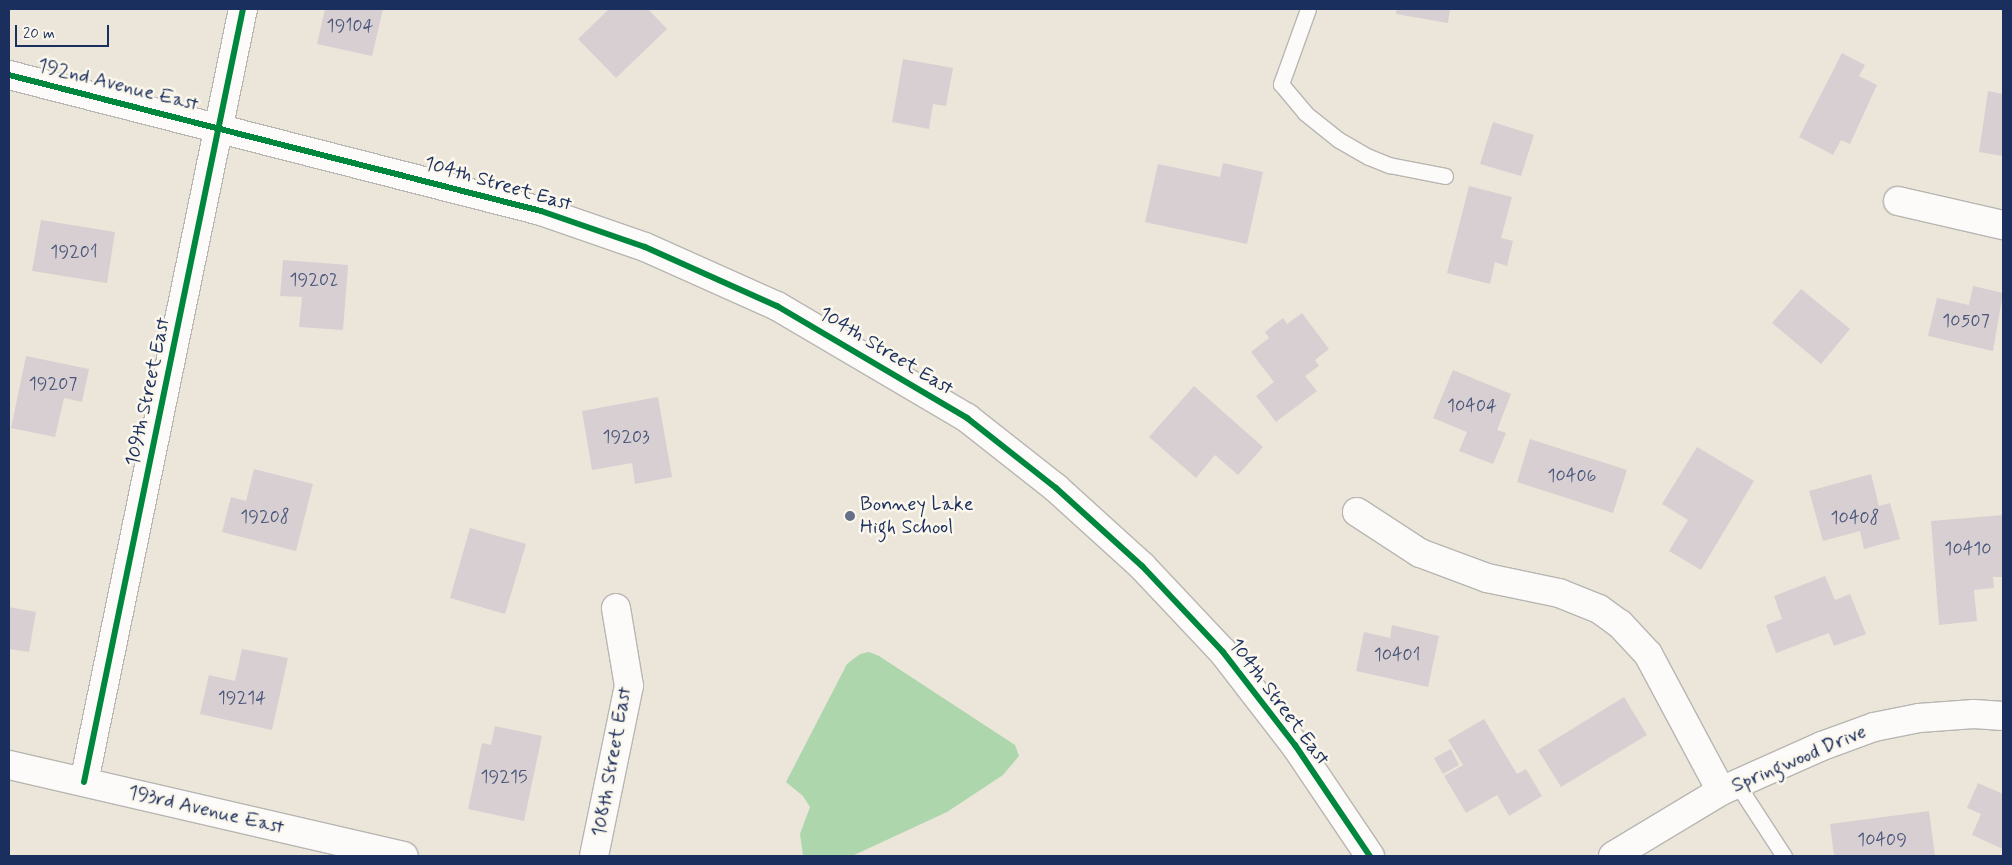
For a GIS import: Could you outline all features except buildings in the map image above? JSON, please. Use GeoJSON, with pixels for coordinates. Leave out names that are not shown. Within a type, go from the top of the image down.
{"type":"FeatureCollection","features":[{"type":"Feature","properties":{"kind":"street","name":"109th Street East"},"geometry":{"type":"LineString","coordinates":[[84,782],[243,9]]}},
{"type":"Feature","properties":{"kind":"street","name":"192nd Avenue East"},"geometry":{"type":"LineString","coordinates":[[9,75],[220,127]]}},
{"type":"Feature","properties":{"kind":"street","name":"104th Street East"},"geometry":{"type":"LineString","coordinates":[[220,127],[541,211],[645,247],[777,306],[966,418],[1056,488],[1142,566],[1223,652],[1294,745],[1370,856]]}},
{"type":"Feature","properties":{"kind":"street"},"geometry":{"type":"LineString","coordinates":[[1898,201],[2003,225]]}},
{"type":"Feature","properties":{"kind":"street"},"geometry":{"type":"LineString","coordinates":[[1357,512],[1420,553],[1487,578],[1560,593],[1599,609],[1620,624],[1648,654],[1729,788]]}},
{"type":"Feature","properties":{"kind":"street","name":"108th Street East"},"geometry":{"type":"LineString","coordinates":[[594,856],[629,686],[616,608]]}},
{"type":"Feature","properties":{"kind":"street","name":"Springwood Drive"},"geometry":{"type":"LineString","coordinates":[[1613,856],[1729,788],[1822,746],[1874,728],[1919,718],[1974,714],[2003,716]]}},
{"type":"Feature","properties":{"kind":"street","name":"193rd Avenue East"},"geometry":{"type":"LineString","coordinates":[[9,765],[404,856]]}},
{"type":"Feature","properties":{"kind":"lane"},"geometry":{"type":"LineString","coordinates":[[1308,9],[1281,84],[1305,113],[1339,140],[1389,165],[1445,176]]}},
{"type":"Feature","properties":{"kind":"lane"},"geometry":{"type":"LineString","coordinates":[[1729,788],[1784,856]]}},
{"type":"Feature","properties":{"kind":"green space"},"geometry":{"type":"Polygon","coordinates":[[[869,652],[879,656],[1015,745],[1019,756],[1003,775],[947,812],[852,856],[803,856],[800,834],[810,807],[803,796],[786,782],[847,664],[860,654],[869,652]]]}},
{"type":"Feature","properties":{"kind":"cycle path"},"geometry":{"type":"LineString","coordinates":[[84,782],[243,9]]}},
{"type":"Feature","properties":{"kind":"cycle path"},"geometry":{"type":"LineString","coordinates":[[9,75],[541,211],[645,247],[777,306],[967,418],[1056,488],[1142,566],[1223,652],[1295,745],[1370,856]]}},
{"type":"Feature","properties":{"kind":"place","name":"Bonney Lake High School"},"geometry":{"type":"Point","coordinates":[850,516]}}]}
